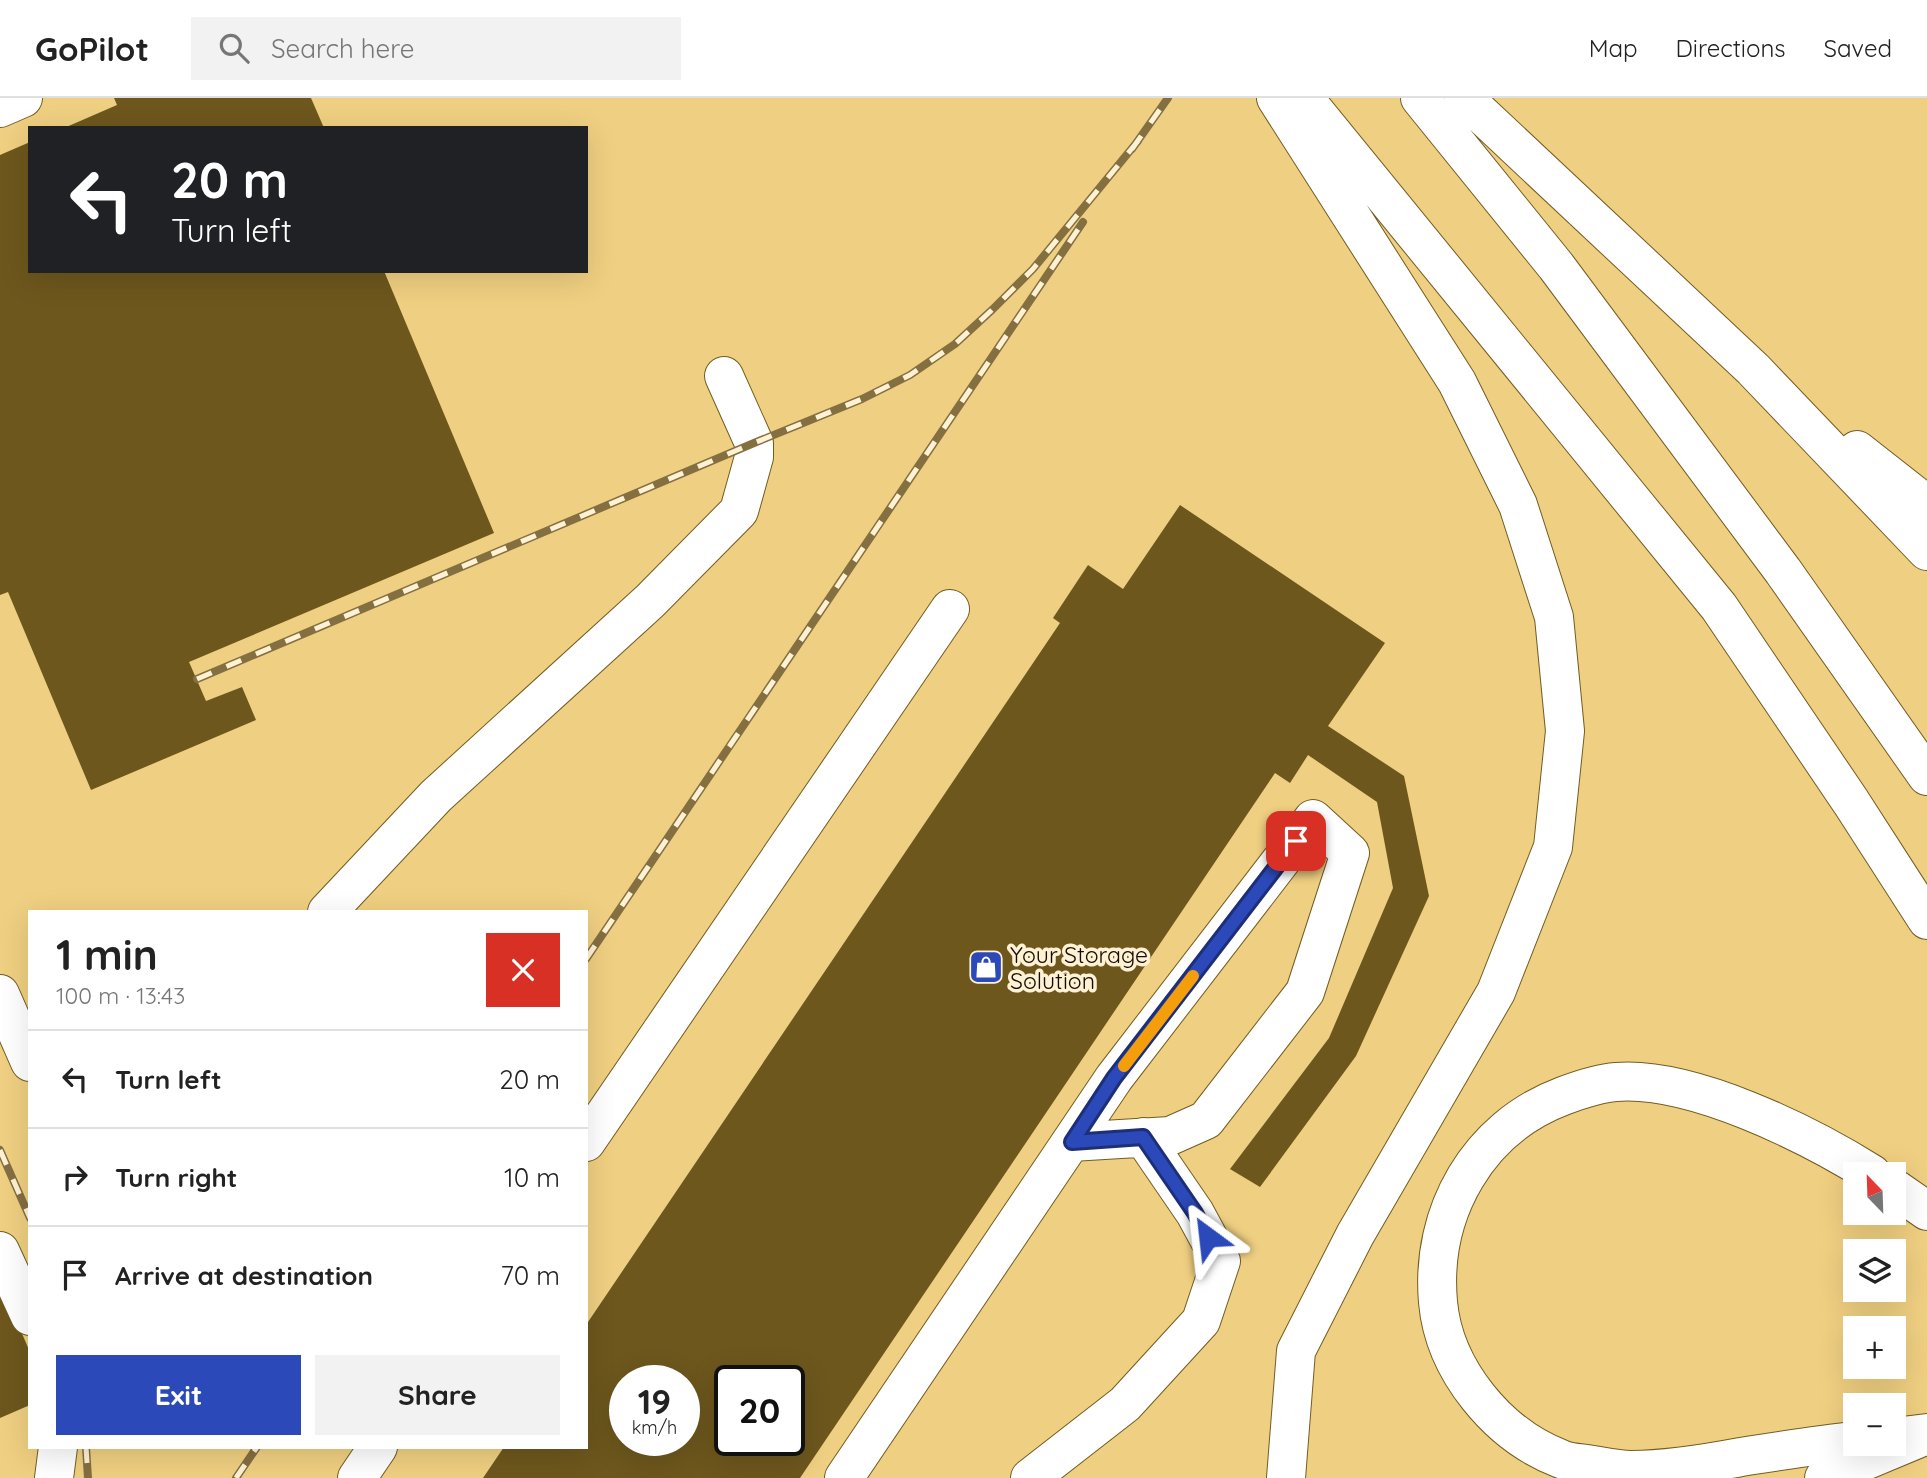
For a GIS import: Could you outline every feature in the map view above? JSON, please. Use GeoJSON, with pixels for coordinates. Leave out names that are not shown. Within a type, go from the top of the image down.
{"type":"FeatureCollection","features":[{"type":"Feature","properties":{"kind":"main road"},"geometry":{"type":"LineString","coordinates":[[0,108],[23,98]]}},
{"type":"Feature","properties":{"kind":"main road"},"geometry":{"type":"LineString","coordinates":[[1276,98],[1457,382],[1518,505],[1554,617],[1565,731],[1553,847],[1496,992],[1355,1235],[1296,1351],[1290,1472]]}},
{"type":"Feature","properties":{"kind":"main road"},"geometry":{"type":"LineString","coordinates":[[1304,98],[1719,607],[1927,920]]}},
{"type":"Feature","properties":{"kind":"main road"},"geometry":{"type":"LineString","coordinates":[[1420,98],[1556,266],[1783,570],[1927,776]]}},
{"type":"Feature","properties":{"kind":"main road"},"geometry":{"type":"LineString","coordinates":[[1464,98],[1753,369],[1927,551]]}},
{"type":"Feature","properties":{"kind":"main road"},"geometry":{"type":"LineString","coordinates":[[1753,369],[1927,505]]}},
{"type":"Feature","properties":{"kind":"main road"},"geometry":{"type":"LineString","coordinates":[[329,910],[436,796],[650,601],[739,511],[754,457],[754,443],[724,376]]}},
{"type":"Feature","properties":{"kind":"main road"},"geometry":{"type":"LineString","coordinates":[[588,1139],[950,609]]}},
{"type":"Feature","properties":{"kind":"main road"},"geometry":{"type":"LineString","coordinates":[[844,1478],[1120,1070],[1313,819],[1350,853],[1305,992],[1206,1119],[1170,1136],[1072,1142]]}},
{"type":"Feature","properties":{"kind":"main road"},"geometry":{"type":"LineString","coordinates":[[0,994],[28,1057]]}},
{"type":"Feature","properties":{"kind":"main road"},"geometry":{"type":"LineString","coordinates":[[1843,1442],[1682,1467],[1629,1470],[1562,1460],[1521,1439],[1485,1408],[1462,1373],[1447,1340],[1438,1303],[1438,1259],[1446,1219],[1483,1150],[1510,1125],[1541,1104],[1615,1082],[1655,1083],[1723,1101],[1787,1128],[1853,1162]]}},
{"type":"Feature","properties":{"kind":"main road"},"geometry":{"type":"LineString","coordinates":[[1030,1478],[1125,1404],[1201,1321],[1221,1261],[1202,1225],[1143,1137]]}},
{"type":"Feature","properties":{"kind":"main road"},"geometry":{"type":"LineString","coordinates":[[1906,1196],[1927,1211]]}},
{"type":"Feature","properties":{"kind":"main road"},"geometry":{"type":"LineString","coordinates":[[0,1251],[28,1311]]}},
{"type":"Feature","properties":{"kind":"main road"},"geometry":{"type":"LineString","coordinates":[[1906,1436],[1927,1434]]}},
{"type":"Feature","properties":{"kind":"main road"},"geometry":{"type":"LineString","coordinates":[[1824,1478],[1927,1434]]}},
{"type":"Feature","properties":{"kind":"main road"},"geometry":{"type":"LineString","coordinates":[[54,1478],[58,1449]]}},
{"type":"Feature","properties":{"kind":"main road"},"geometry":{"type":"LineString","coordinates":[[357,1478],[376,1449]]}},
{"type":"Feature","properties":{"kind":"building"},"geometry":{"type":"Polygon","coordinates":[[[114,98],[311,98],[323,126],[69,126],[117,105],[114,98]]]}},
{"type":"Feature","properties":{"kind":"building"},"geometry":{"type":"Polygon","coordinates":[[[28,143],[28,273],[385,273],[494,533],[189,662],[206,701],[242,687],[256,720],[91,790],[8,592],[0,595],[0,155],[28,143]]]}},
{"type":"Feature","properties":{"kind":"building","name":"Your Storage Solution"},"geometry":{"type":"Polygon","coordinates":[[[1180,505],[1385,643],[1328,726],[1404,776],[1429,896],[1356,1056],[1260,1187],[1230,1169],[1329,1038],[1393,888],[1377,802],[1308,755],[1290,783],[1275,773],[800,1478],[483,1478],[503,1449],[588,1449],[588,1322],[1060,623],[1053,618],[1088,565],[1123,589],[1180,505]]]}},
{"type":"Feature","properties":{"kind":"building"},"geometry":{"type":"Polygon","coordinates":[[[0,1283],[28,1347],[28,1406],[0,1418],[0,1283]]]}},
{"type":"Feature","properties":{"kind":"railway"},"geometry":{"type":"LineString","coordinates":[[1132,149],[1168,98]]}},
{"type":"Feature","properties":{"kind":"railway"},"geometry":{"type":"LineString","coordinates":[[197,679],[862,399],[910,375],[955,344],[1033,269],[1138,141]]}},
{"type":"Feature","properties":{"kind":"railway"},"geometry":{"type":"LineString","coordinates":[[588,956],[1083,222]]}},
{"type":"Feature","properties":{"kind":"railway"},"geometry":{"type":"LineString","coordinates":[[0,1150],[28,1213]]}},
{"type":"Feature","properties":{"kind":"railway"},"geometry":{"type":"LineString","coordinates":[[86,1449],[88,1478]]}},
{"type":"Feature","properties":{"kind":"railway"},"geometry":{"type":"LineString","coordinates":[[236,1478],[256,1449]]}},
{"type":"Feature","properties":{"kind":"slow traffic"},"geometry":{"type":"LineString","coordinates":[[1124,1066],[1193,976]]}},
{"type":"Feature","properties":{"kind":"place","name":"Your Storage Solution"},"geometry":{"type":"Point","coordinates":[986,967]}},
{"type":"Feature","properties":{"kind":"route"},"geometry":{"type":"LineString","coordinates":[[1208,1237],[1195,1213],[1143,1137],[1072,1142],[1114,1078],[1296,841]]}}]}
